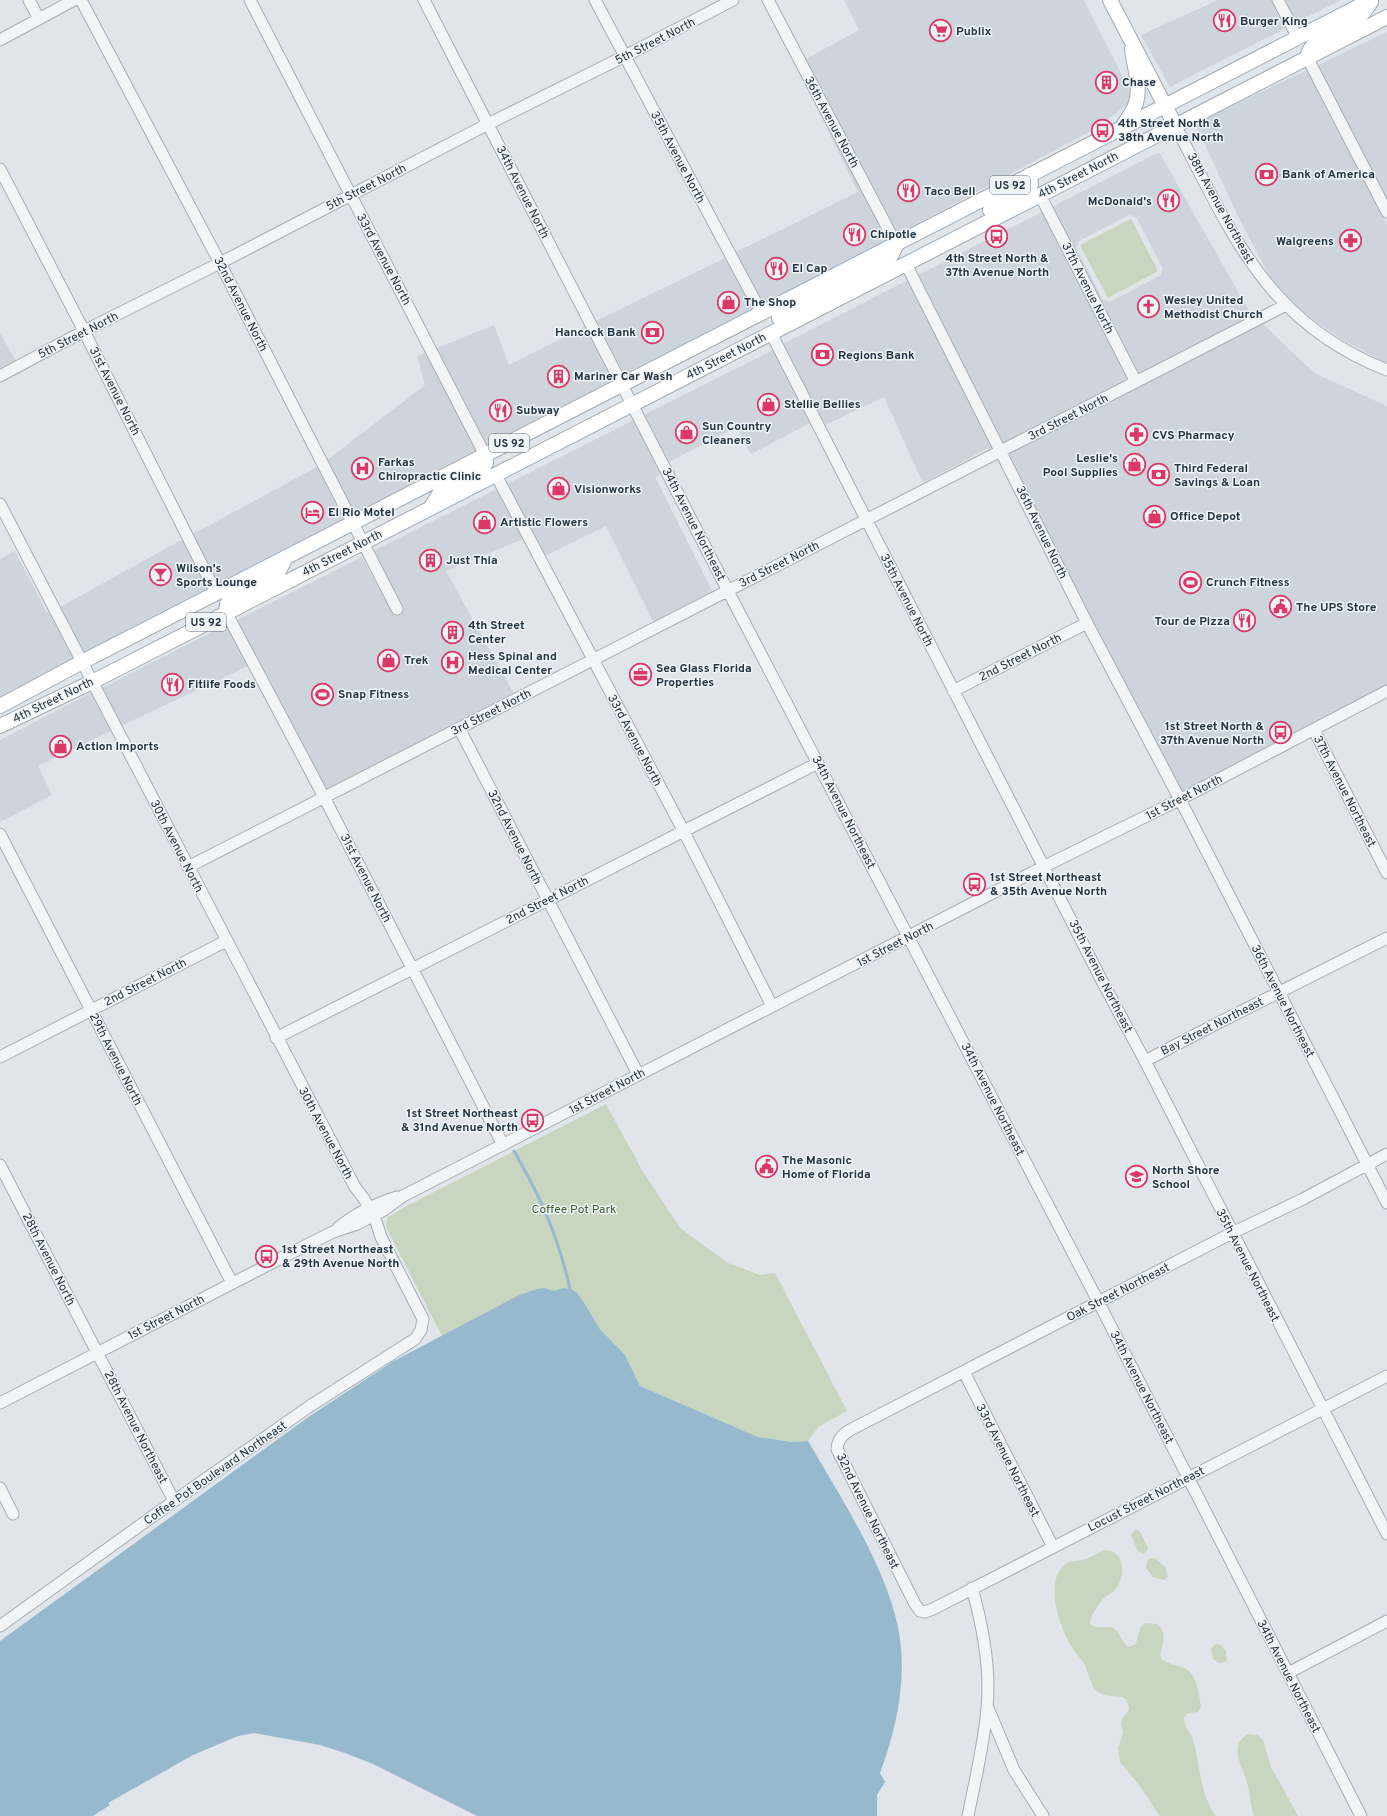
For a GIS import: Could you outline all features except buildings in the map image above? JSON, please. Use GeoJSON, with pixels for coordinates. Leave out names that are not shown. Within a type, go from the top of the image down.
{"type":"FeatureCollection","features":[{"type":"Feature","properties":{"kind":"main road"},"geometry":{"type":"LineString","coordinates":[[1110,0],[1175,125]]}},
{"type":"Feature","properties":{"kind":"main road","name":"4th Street North"},"geometry":{"type":"LineString","coordinates":[[0,706],[82,662],[352,523],[1372,0]]}},
{"type":"Feature","properties":{"kind":"main road"},"geometry":{"type":"LineString","coordinates":[[1307,57],[1312,46],[1355,21],[1365,12],[1372,0]]}},
{"type":"Feature","properties":{"kind":"main road","name":"4th Street North"},"geometry":{"type":"LineString","coordinates":[[0,726],[92,682],[1387,17]]}},
{"type":"Feature","properties":{"kind":"main road"},"geometry":{"type":"LineString","coordinates":[[1120,129],[1131,114],[1136,102],[1137,90],[1130,38]]}},
{"type":"Feature","properties":{"kind":"main road"},"geometry":{"type":"LineString","coordinates":[[961,236],[960,231],[966,223],[1028,190],[1031,184],[1029,176]]}},
{"type":"Feature","properties":{"kind":"main road"},"geometry":{"type":"LineString","coordinates":[[771,333],[772,325],[776,320],[878,265],[891,256],[896,244]]}},
{"type":"Feature","properties":{"kind":"main road"},"geometry":{"type":"LineString","coordinates":[[431,508],[441,490],[483,468],[486,463],[485,455]]}},
{"type":"Feature","properties":{"kind":"main road"},"geometry":{"type":"LineString","coordinates":[[226,612],[227,604],[231,598],[278,573],[286,557]]}},
{"type":"Feature","properties":{"kind":"street"},"geometry":{"type":"LineString","coordinates":[[29,0],[39,19]]}},
{"type":"Feature","properties":{"kind":"street"},"geometry":{"type":"LineString","coordinates":[[0,40],[74,0]]}},
{"type":"Feature","properties":{"kind":"street","name":"32nd Avenue North"},"geometry":{"type":"LineString","coordinates":[[81,0],[220,263],[397,609]]}},
{"type":"Feature","properties":{"kind":"street","name":"33rd Avenue North"},"geometry":{"type":"LineString","coordinates":[[250,0],[485,455]]}},
{"type":"Feature","properties":{"kind":"street","name":"34th Avenue North"},"geometry":{"type":"LineString","coordinates":[[424,0],[623,384]]}},
{"type":"Feature","properties":{"kind":"street","name":"35th Avenue North"},"geometry":{"type":"LineString","coordinates":[[595,0],[762,314]]}},
{"type":"Feature","properties":{"kind":"street","name":"5th Street North"},"geometry":{"type":"LineString","coordinates":[[0,376],[84,331],[220,263],[488,124],[733,0]]}},
{"type":"Feature","properties":{"kind":"street","name":"36th Avenue North"},"geometry":{"type":"LineString","coordinates":[[768,0],[896,244]]}},
{"type":"Feature","properties":{"kind":"street"},"geometry":{"type":"LineString","coordinates":[[1278,0],[1298,38]]}},
{"type":"Feature","properties":{"kind":"street"},"geometry":{"type":"LineString","coordinates":[[1307,57],[1387,212]]}},
{"type":"Feature","properties":{"kind":"street","name":"38th Avenue Northeast"},"geometry":{"type":"LineString","coordinates":[[1175,125],[1222,216],[1245,254],[1270,290],[1304,323],[1333,344],[1351,354],[1387,370]]}},
{"type":"Feature","properties":{"kind":"street","name":"31st Avenue North"},"geometry":{"type":"LineString","coordinates":[[0,169],[84,331],[216,593]]}},
{"type":"Feature","properties":{"kind":"street","name":"37th Avenue North"},"geometry":{"type":"LineString","coordinates":[[1040,195],[1136,382]]}},
{"type":"Feature","properties":{"kind":"street","name":"36th Avenue North"},"geometry":{"type":"LineString","coordinates":[[906,264],[1087,623],[1179,800]]}},
{"type":"Feature","properties":{"kind":"street","name":"3rd Street North"},"geometry":{"type":"LineString","coordinates":[[188,867],[1286,305]]}},
{"type":"Feature","properties":{"kind":"street","name":"35th Avenue North"},"geometry":{"type":"LineString","coordinates":[[771,333],[953,691],[1045,866]]}},
{"type":"Feature","properties":{"kind":"street","name":"34th Avenue Northeast"},"geometry":{"type":"LineString","coordinates":[[623,384],[728,590],[1099,1303],[1361,1816]]}},
{"type":"Feature","properties":{"kind":"street","name":"33rd Avenue North"},"geometry":{"type":"LineString","coordinates":[[496,475],[684,832],[772,1006]]}},
{"type":"Feature","properties":{"kind":"street","name":"30th Avenue North"},"geometry":{"type":"LineString","coordinates":[[0,504],[354,1187],[358,1205],[368,1213],[370,1227],[381,1237],[423,1319]]}},
{"type":"Feature","properties":{"kind":"street","name":"31st Avenue North"},"geometry":{"type":"LineString","coordinates":[[226,612],[324,797],[503,1145]]}},
{"type":"Feature","properties":{"kind":"street","name":"2nd Street North"},"geometry":{"type":"LineString","coordinates":[[953,691],[1087,623]]}},
{"type":"Feature","properties":{"kind":"street","name":"1st Street North"},"geometry":{"type":"LineString","coordinates":[[0,1403],[503,1145],[638,1074],[1045,866],[1179,800],[1387,691]]}},
{"type":"Feature","properties":{"kind":"street","name":"32nd Avenue North"},"geometry":{"type":"LineString","coordinates":[[459,728],[638,1074]]}},
{"type":"Feature","properties":{"kind":"street","name":"37th Avenue Northeast"},"geometry":{"type":"LineString","coordinates":[[1314,730],[1387,873]]}},
{"type":"Feature","properties":{"kind":"street","name":"2nd Street North"},"geometry":{"type":"LineString","coordinates":[[276,1038],[818,763]]}},
{"type":"Feature","properties":{"kind":"street","name":"36th Avenue Northeast"},"geometry":{"type":"LineString","coordinates":[[1179,800],[1387,1203]]}},
{"type":"Feature","properties":{"kind":"street","name":"29th Avenue North"},"geometry":{"type":"LineString","coordinates":[[0,834],[232,1283]]}},
{"type":"Feature","properties":{"kind":"street","name":"35th Avenue Northeast"},"geometry":{"type":"LineString","coordinates":[[1045,866],[1101,979],[1145,1061],[1387,1534]]}},
{"type":"Feature","properties":{"kind":"street","name":"Bay Street Northeast"},"geometry":{"type":"LineString","coordinates":[[1145,1061],[1278,992],[1387,938]]}},
{"type":"Feature","properties":{"kind":"street","name":"2nd Street North"},"geometry":{"type":"LineString","coordinates":[[0,1057],[226,940]]}},
{"type":"Feature","properties":{"kind":"street","name":"Oak Street Northeast"},"geometry":{"type":"LineString","coordinates":[[850,1430],[1099,1303],[1232,1233],[1303,1199],[1387,1154]]}},
{"type":"Feature","properties":{"kind":"street","name":"28th Avenue North"},"geometry":{"type":"LineString","coordinates":[[0,1165],[97,1353]]}},
{"type":"Feature","properties":{"kind":"street","name":"Coffee Pot Boulevard Northeast"},"geometry":{"type":"LineString","coordinates":[[0,1626],[174,1501],[310,1406],[415,1339],[421,1330],[423,1319]]}},
{"type":"Feature","properties":{"kind":"street","name":"28th Avenue Northeast"},"geometry":{"type":"LineString","coordinates":[[97,1353],[174,1501]]}},
{"type":"Feature","properties":{"kind":"street","name":"33rd Avenue Northeast"},"geometry":{"type":"LineString","coordinates":[[964,1372],[1053,1547]]}},
{"type":"Feature","properties":{"kind":"street","name":"Locust Street Northeast"},"geometry":{"type":"LineString","coordinates":[[910,1596],[920,1610],[925,1612],[933,1609],[1387,1376]]}},
{"type":"Feature","properties":{"kind":"street","name":"32nd Avenue Northeast"},"geometry":{"type":"LineString","coordinates":[[850,1430],[842,1435],[838,1441],[837,1449],[910,1596]]}},
{"type":"Feature","properties":{"kind":"street"},"geometry":{"type":"LineString","coordinates":[[0,1488],[13,1514]]}},
{"type":"Feature","properties":{"kind":"street"},"geometry":{"type":"LineString","coordinates":[[968,1816],[982,1746],[987,1707],[985,1652],[979,1612],[972,1588]]}},
{"type":"Feature","properties":{"kind":"street"},"geometry":{"type":"LineString","coordinates":[[1288,1673],[1387,1621]]}},
{"type":"Feature","properties":{"kind":"street"},"geometry":{"type":"LineString","coordinates":[[987,1707],[1014,1770],[1043,1816]]}},
{"type":"Feature","properties":{"kind":"shaded area"},"geometry":{"type":"Polygon","coordinates":[[[844,0],[1084,0],[1131,93],[1130,102],[1100,126],[898,234],[806,59],[859,30],[844,0]]]}},
{"type":"Feature","properties":{"kind":"shaded area"},"geometry":{"type":"Polygon","coordinates":[[[1218,0],[1272,0],[1286,28],[1170,87],[1141,35],[1218,0]]]}},
{"type":"Feature","properties":{"kind":"shaded area"},"geometry":{"type":"Polygon","coordinates":[[[1285,0],[1341,0],[1297,22],[1285,0]]]}},
{"type":"Feature","properties":{"kind":"shaded area"},"geometry":{"type":"Polygon","coordinates":[[[1387,32],[1387,199],[1318,65],[1387,32]]]}},
{"type":"Feature","properties":{"kind":"shaded area"},"geometry":{"type":"Polygon","coordinates":[[[796,65],[888,240],[764,306],[736,252],[858,192],[796,65]]]}},
{"type":"Feature","properties":{"kind":"shaded area"},"geometry":{"type":"Polygon","coordinates":[[[1307,70],[1387,225],[1387,364],[1341,339],[1294,306],[1274,285],[1237,214],[1195,123],[1307,70]]]}},
{"type":"Feature","properties":{"kind":"shaded area"},"geometry":{"type":"Polygon","coordinates":[[[1159,152],[1249,311],[1254,316],[1139,374],[1052,207],[1159,152]],[[1129,215],[1079,241],[1076,248],[1103,300],[1110,302],[1161,275],[1163,269],[1136,217],[1129,215]]]}},
{"type":"Feature","properties":{"kind":"shaded area"},"geometry":{"type":"Polygon","coordinates":[[[1042,212],[1128,380],[1004,444],[918,275],[1042,212]]]}},
{"type":"Feature","properties":{"kind":"shaded area"},"geometry":{"type":"Polygon","coordinates":[[[725,258],[754,312],[626,377],[596,321],[725,258]]]}},
{"type":"Feature","properties":{"kind":"shaded area"},"geometry":{"type":"Polygon","coordinates":[[[908,280],[993,449],[990,451],[988,448],[923,483],[884,397],[825,425],[783,344],[908,280]]]}},
{"type":"Feature","properties":{"kind":"shaded area"},"geometry":{"type":"Polygon","coordinates":[[[1262,323],[1314,373],[1387,406],[1387,685],[1182,792],[1092,620],[1008,453],[1262,323]]]}},
{"type":"Feature","properties":{"kind":"shaded area"},"geometry":{"type":"Polygon","coordinates":[[[494,325],[509,365],[586,326],[615,382],[488,447],[437,348],[494,325]]]}},
{"type":"Feature","properties":{"kind":"shaded area"},"geometry":{"type":"Polygon","coordinates":[[[0,333],[16,361],[0,370],[0,333]]]}},
{"type":"Feature","properties":{"kind":"shaded area"},"geometry":{"type":"Polygon","coordinates":[[[773,350],[810,423],[751,454],[739,431],[733,429],[669,462],[644,415],[773,350]]]}},
{"type":"Feature","properties":{"kind":"shaded area"},"geometry":{"type":"Polygon","coordinates":[[[426,352],[478,453],[355,515],[327,460],[425,385],[417,356],[426,352]]]}},
{"type":"Feature","properties":{"kind":"shaded area"},"geometry":{"type":"Polygon","coordinates":[[[634,420],[662,474],[655,477],[713,593],[654,623],[606,526],[545,556],[507,484],[634,420]]]}},
{"type":"Feature","properties":{"kind":"shaded area"},"geometry":{"type":"Polygon","coordinates":[[[317,467],[344,521],[219,584],[193,534],[317,467]]]}},
{"type":"Feature","properties":{"kind":"shaded area"},"geometry":{"type":"Polygon","coordinates":[[[497,489],[523,539],[446,571],[514,694],[327,790],[237,620],[362,557],[394,616],[404,611],[373,551],[497,489]]]}},
{"type":"Feature","properties":{"kind":"shaded area"},"geometry":{"type":"Polygon","coordinates":[[[183,539],[208,589],[84,654],[60,607],[183,539]]]}},
{"type":"Feature","properties":{"kind":"shaded area"},"geometry":{"type":"Polygon","coordinates":[[[15,551],[47,613],[49,612],[74,660],[0,698],[0,559],[15,551]]]}},
{"type":"Feature","properties":{"kind":"shaded area"},"geometry":{"type":"Polygon","coordinates":[[[226,625],[248,666],[121,726],[102,688],[226,625]]]}},
{"type":"Feature","properties":{"kind":"shaded area"},"geometry":{"type":"Polygon","coordinates":[[[91,693],[111,731],[38,766],[52,795],[0,822],[0,740],[91,693]]]}},
{"type":"Feature","properties":{"kind":"green space"},"geometry":{"type":"Polygon","coordinates":[[[1131,219],[1158,271],[1108,298],[1080,245],[1131,219]]]}},
{"type":"Feature","properties":{"kind":"green space","name":"Coffee Pot Park"},"geometry":{"type":"Polygon","coordinates":[[[606,1104],[642,1170],[680,1228],[728,1263],[760,1275],[775,1273],[847,1411],[818,1427],[808,1441],[792,1442],[758,1437],[640,1386],[625,1355],[599,1328],[585,1304],[562,1288],[554,1291],[537,1289],[519,1295],[442,1336],[386,1227],[387,1218],[401,1209],[606,1104]]]}},
{"type":"Feature","properties":{"kind":"green space"},"geometry":{"type":"Polygon","coordinates":[[[1136,1529],[1141,1533],[1148,1548],[1143,1554],[1138,1551],[1131,1535],[1136,1529]]]}},
{"type":"Feature","properties":{"kind":"green space"},"geometry":{"type":"Polygon","coordinates":[[[1105,1550],[1114,1552],[1119,1557],[1122,1572],[1116,1589],[1104,1598],[1091,1618],[1090,1624],[1096,1627],[1112,1627],[1129,1647],[1136,1644],[1140,1628],[1145,1623],[1157,1624],[1161,1629],[1164,1638],[1161,1652],[1162,1660],[1184,1668],[1192,1674],[1197,1684],[1201,1707],[1198,1712],[1188,1713],[1184,1717],[1184,1720],[1191,1734],[1196,1750],[1206,1798],[1216,1816],[1160,1816],[1139,1785],[1120,1762],[1118,1748],[1123,1733],[1121,1723],[1122,1719],[1129,1710],[1128,1704],[1124,1698],[1100,1693],[1094,1688],[1085,1665],[1073,1649],[1066,1636],[1058,1616],[1054,1594],[1058,1574],[1063,1566],[1068,1562],[1083,1560],[1105,1550]]]}},
{"type":"Feature","properties":{"kind":"green space"},"geometry":{"type":"Polygon","coordinates":[[[1155,1558],[1165,1567],[1168,1576],[1164,1580],[1153,1577],[1146,1568],[1147,1561],[1155,1558]]]}},
{"type":"Feature","properties":{"kind":"green space"},"geometry":{"type":"Polygon","coordinates":[[[1215,1644],[1221,1645],[1226,1651],[1227,1660],[1225,1662],[1219,1663],[1213,1659],[1211,1649],[1215,1644]]]}},
{"type":"Feature","properties":{"kind":"green space"},"geometry":{"type":"Polygon","coordinates":[[[1248,1734],[1258,1735],[1263,1740],[1271,1767],[1298,1816],[1254,1816],[1247,1782],[1238,1756],[1239,1744],[1248,1734]]]}},
{"type":"Feature","properties":{"kind":"water"},"geometry":{"type":"Polygon","coordinates":[[[544,1288],[554,1291],[562,1288],[570,1289],[576,1292],[599,1328],[625,1355],[640,1386],[758,1437],[792,1442],[808,1441],[860,1531],[872,1555],[892,1603],[898,1627],[902,1664],[899,1702],[896,1720],[880,1773],[885,1782],[877,1795],[877,1816],[477,1816],[373,1764],[345,1753],[320,1745],[254,1733],[238,1736],[193,1755],[108,1803],[110,1805],[93,1816],[0,1816],[0,1641],[307,1418],[392,1362],[519,1295],[544,1288]]]}},
{"type":"Feature","properties":{"kind":"waterway"},"geometry":{"type":"LineString","coordinates":[[514,1151],[548,1218],[560,1252],[570,1289]]}},
{"type":"Feature","properties":{"kind":"place","name":"Burger King"},"geometry":{"type":"Point","coordinates":[1224,21]}},
{"type":"Feature","properties":{"kind":"place","name":"Publix"},"geometry":{"type":"Point","coordinates":[940,31]}},
{"type":"Feature","properties":{"kind":"place","name":"Chase"},"geometry":{"type":"Point","coordinates":[1106,82]}},
{"type":"Feature","properties":{"kind":"place","name":"4th Street North & 38th Avenue North"},"geometry":{"type":"Point","coordinates":[1103,130]}},
{"type":"Feature","properties":{"kind":"place","name":"Bank of America"},"geometry":{"type":"Point","coordinates":[1266,174]}},
{"type":"Feature","properties":{"kind":"place","name":"Taco Bell"},"geometry":{"type":"Point","coordinates":[908,191]}},
{"type":"Feature","properties":{"kind":"place","name":"McDonald's"},"geometry":{"type":"Point","coordinates":[1168,201]}},
{"type":"Feature","properties":{"kind":"place","name":"Chipotle"},"geometry":{"type":"Point","coordinates":[855,234]}},
{"type":"Feature","properties":{"kind":"place","name":"4th Street North & 37th Avenue North"},"geometry":{"type":"Point","coordinates":[997,237]}},
{"type":"Feature","properties":{"kind":"place","name":"Walgreens"},"geometry":{"type":"Point","coordinates":[1350,241]}},
{"type":"Feature","properties":{"kind":"place","name":"El Cap"},"geometry":{"type":"Point","coordinates":[776,268]}},
{"type":"Feature","properties":{"kind":"place","name":"The Shop"},"geometry":{"type":"Point","coordinates":[728,302]}},
{"type":"Feature","properties":{"kind":"place","name":"Wesley United Methodist Church"},"geometry":{"type":"Point","coordinates":[1149,307]}},
{"type":"Feature","properties":{"kind":"place","name":"Hancock Bank"},"geometry":{"type":"Point","coordinates":[652,332]}},
{"type":"Feature","properties":{"kind":"place","name":"Regions Bank"},"geometry":{"type":"Point","coordinates":[823,355]}},
{"type":"Feature","properties":{"kind":"place","name":"Mariner Car Wash"},"geometry":{"type":"Point","coordinates":[559,376]}},
{"type":"Feature","properties":{"kind":"place","name":"Stellie Bellies"},"geometry":{"type":"Point","coordinates":[768,404]}},
{"type":"Feature","properties":{"kind":"place","name":"Subway"},"geometry":{"type":"Point","coordinates":[500,410]}},
{"type":"Feature","properties":{"kind":"place","name":"Sun Country Cleaners"},"geometry":{"type":"Point","coordinates":[687,433]}},
{"type":"Feature","properties":{"kind":"place","name":"CVS Pharmacy"},"geometry":{"type":"Point","coordinates":[1136,435]}},
{"type":"Feature","properties":{"kind":"place","name":"Leslie's Pool Supplies"},"geometry":{"type":"Point","coordinates":[1134,465]}},
{"type":"Feature","properties":{"kind":"place","name":"Farkas Chiropractic Clinic"},"geometry":{"type":"Point","coordinates":[363,469]}},
{"type":"Feature","properties":{"kind":"place","name":"Third Federal Savings & Loan"},"geometry":{"type":"Point","coordinates":[1158,475]}},
{"type":"Feature","properties":{"kind":"place","name":"Visionworks"},"geometry":{"type":"Point","coordinates":[558,489]}},
{"type":"Feature","properties":{"kind":"place","name":"El Rio Motel"},"geometry":{"type":"Point","coordinates":[312,512]}},
{"type":"Feature","properties":{"kind":"place","name":"Office Depot"},"geometry":{"type":"Point","coordinates":[1155,516]}},
{"type":"Feature","properties":{"kind":"place","name":"Artistic Flowers"},"geometry":{"type":"Point","coordinates":[485,522]}},
{"type":"Feature","properties":{"kind":"place","name":"Just Thia"},"geometry":{"type":"Point","coordinates":[431,560]}},
{"type":"Feature","properties":{"kind":"place","name":"Wilson's Sports Lounge"},"geometry":{"type":"Point","coordinates":[160,575]}},
{"type":"Feature","properties":{"kind":"place","name":"Crunch Fitness"},"geometry":{"type":"Point","coordinates":[1191,582]}},
{"type":"Feature","properties":{"kind":"place","name":"The UPS Store"},"geometry":{"type":"Point","coordinates":[1281,607]}},
{"type":"Feature","properties":{"kind":"place","name":"Tour de Pizza"},"geometry":{"type":"Point","coordinates":[1245,621]}},
{"type":"Feature","properties":{"kind":"place","name":"4th Street Center"},"geometry":{"type":"Point","coordinates":[452,632]}},
{"type":"Feature","properties":{"kind":"place","name":"Trek"},"geometry":{"type":"Point","coordinates":[388,660]}},
{"type":"Feature","properties":{"kind":"place","name":"Hess Spinal and Medical Center"},"geometry":{"type":"Point","coordinates":[453,663]}},
{"type":"Feature","properties":{"kind":"place","name":"Sea Glass Florida Properties"},"geometry":{"type":"Point","coordinates":[641,675]}},
{"type":"Feature","properties":{"kind":"place","name":"Fitlife Foods"},"geometry":{"type":"Point","coordinates":[172,684]}},
{"type":"Feature","properties":{"kind":"place","name":"Snap Fitness"},"geometry":{"type":"Point","coordinates":[322,694]}},
{"type":"Feature","properties":{"kind":"place","name":"1st Street North & 37th Avenue North"},"geometry":{"type":"Point","coordinates":[1280,733]}},
{"type":"Feature","properties":{"kind":"place","name":"Action Imports"},"geometry":{"type":"Point","coordinates":[60,746]}},
{"type":"Feature","properties":{"kind":"place","name":"1st Street Northeast & 35th Avenue North"},"geometry":{"type":"Point","coordinates":[974,884]}},
{"type":"Feature","properties":{"kind":"place","name":"1st Street Northeast & 31nd Avenue North"},"geometry":{"type":"Point","coordinates":[533,1120]}},
{"type":"Feature","properties":{"kind":"place","name":"The Masonic Home of Florida"},"geometry":{"type":"Point","coordinates":[766,1167]}},
{"type":"Feature","properties":{"kind":"place","name":"North Shore School"},"geometry":{"type":"Point","coordinates":[1137,1177]}},
{"type":"Feature","properties":{"kind":"place","name":"1st Street Northeast & 29th Avenue North"},"geometry":{"type":"Point","coordinates":[267,1256]}}]}
